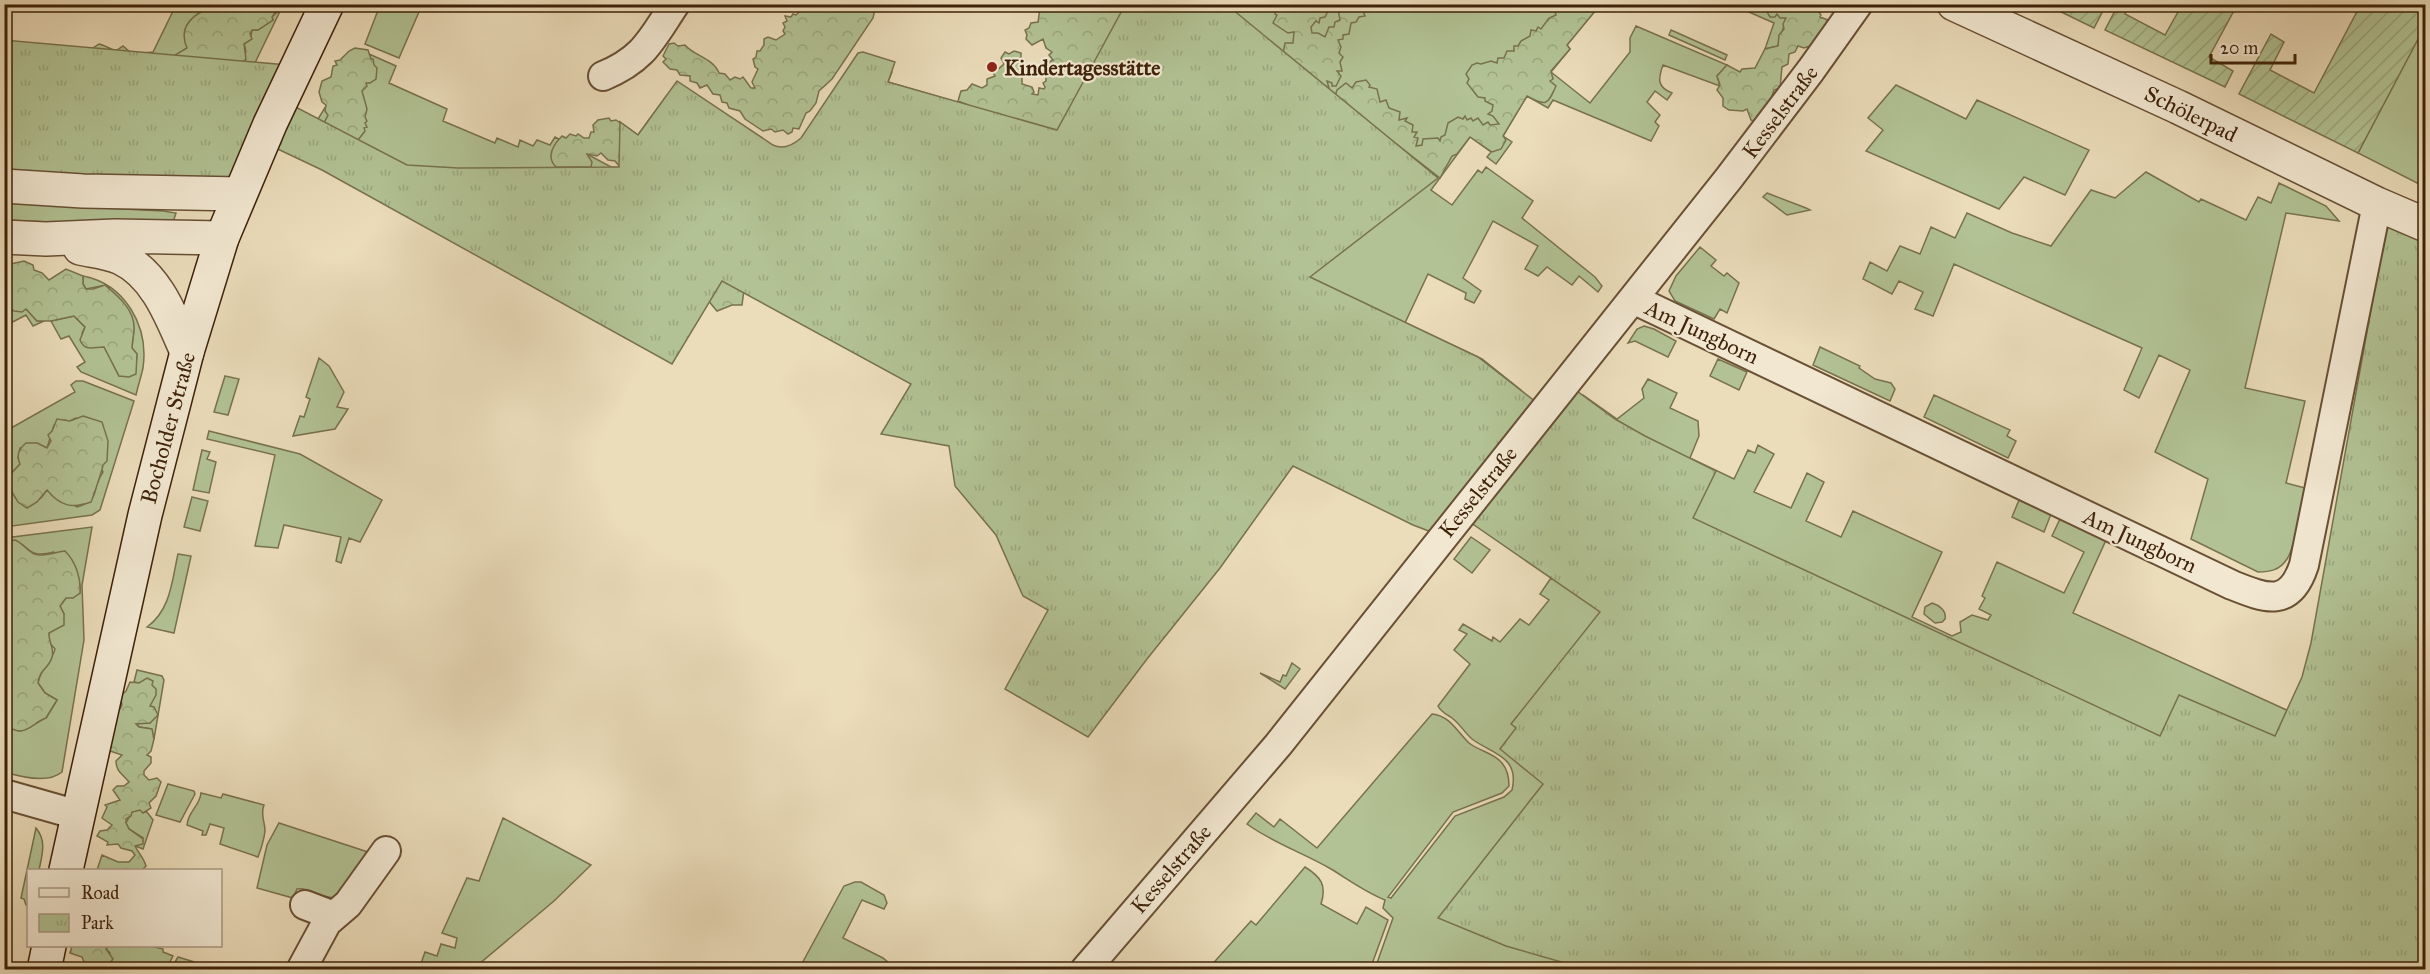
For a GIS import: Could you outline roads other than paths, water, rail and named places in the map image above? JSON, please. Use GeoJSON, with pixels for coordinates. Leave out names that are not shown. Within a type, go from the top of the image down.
{"type":"FeatureCollection","features":[{"type":"Feature","properties":{"kind":"street","name":"Bocholder Straße"},"geometry":{"type":"LineString","coordinates":[[66,869],[145,515],[187,352],[222,238],[270,124],[327,4]]}},
{"type":"Feature","properties":{"kind":"street"},"geometry":{"type":"LineString","coordinates":[[603,76],[628,64],[638,56],[675,4]]}},
{"type":"Feature","properties":{"kind":"street","name":"Kesselstraße"},"geometry":{"type":"LineString","coordinates":[[1085,969],[1278,745],[1634,300],[1736,169],[1858,4]]}},
{"type":"Feature","properties":{"kind":"street","name":"Schölerpad"},"geometry":{"type":"LineString","coordinates":[[1954,4],[2426,225]]}},
{"type":"Feature","properties":{"kind":"street"},"geometry":{"type":"LineString","coordinates":[[4,186],[105,192],[240,194]]}},
{"type":"Feature","properties":{"kind":"street","name":"Am Jungborn"},"geometry":{"type":"LineString","coordinates":[[1634,300],[2232,585],[2265,597],[2279,597],[2290,592],[2299,580],[2304,565],[2377,204]]}},
{"type":"Feature","properties":{"kind":"street"},"geometry":{"type":"LineString","coordinates":[[4,237],[46,239],[115,236],[222,238]]}},
{"type":"Feature","properties":{"kind":"street"},"geometry":{"type":"LineString","coordinates":[[46,239],[112,255],[138,269],[164,302],[187,352]]}},
{"type":"Feature","properties":{"kind":"street"},"geometry":{"type":"LineString","coordinates":[[4,794],[78,815]]}},
{"type":"Feature","properties":{"kind":"street"},"geometry":{"type":"LineString","coordinates":[[301,969],[323,928],[348,904],[386,851]]}},
{"type":"Feature","properties":{"kind":"street"},"geometry":{"type":"LineString","coordinates":[[305,905],[334,916]]}},
{"type":"Feature","properties":{"kind":"street"},"geometry":{"type":"LineString","coordinates":[[44,969],[49,947]]}},
{"type":"Feature","properties":{"kind":"place","name":"Kindertagesstätte"},"geometry":{"type":"Point","coordinates":[992,67]}}]}
